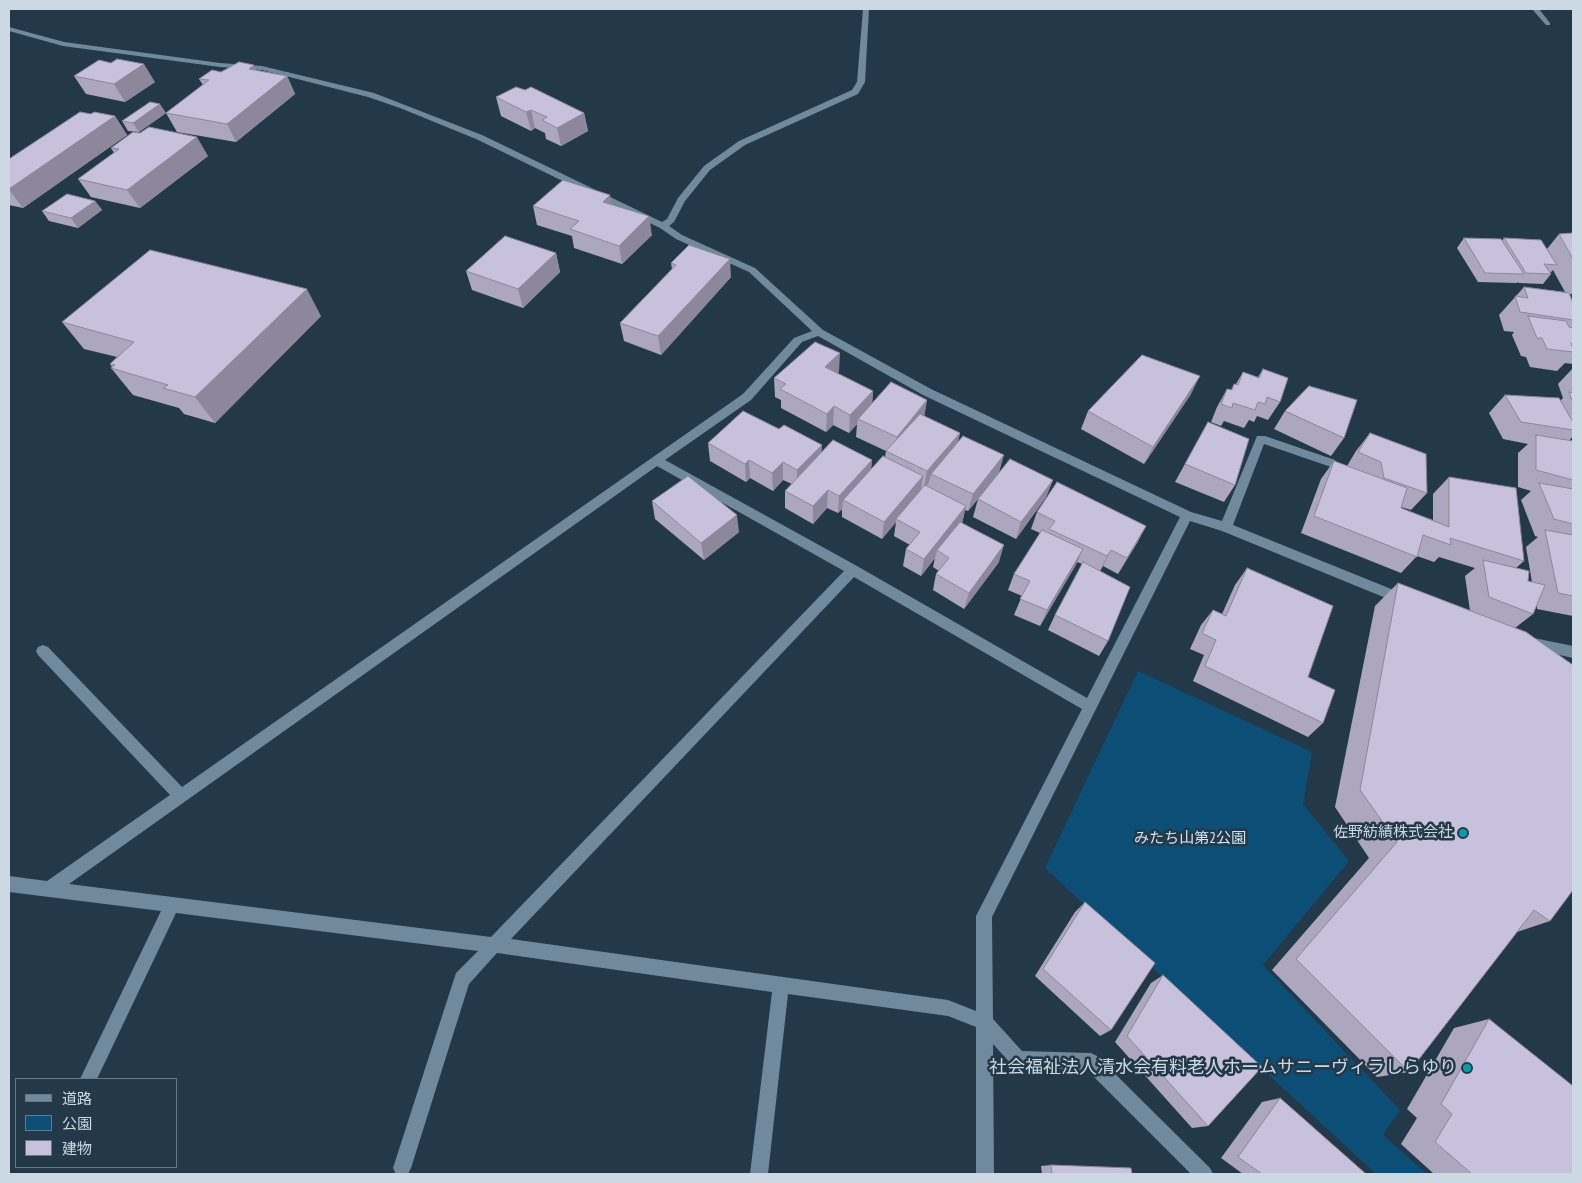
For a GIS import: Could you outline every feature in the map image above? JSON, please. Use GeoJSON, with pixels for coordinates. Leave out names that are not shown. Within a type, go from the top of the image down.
{"type":"FeatureCollection","features":[{"type":"Feature","properties":{"kind":"street"},"geometry":{"type":"LineString","coordinates":[[663,226],[670,220],[682,200],[707,168],[742,143],[855,92],[861,82],[866,9]]}},
{"type":"Feature","properties":{"kind":"street"},"geometry":{"type":"LineString","coordinates":[[1535,9],[1548,24]]}},
{"type":"Feature","properties":{"kind":"street"},"geometry":{"type":"LineString","coordinates":[[9,29],[63,44],[262,68],[371,95],[404,106],[479,137],[663,226],[679,237],[752,270],[819,332],[927,392],[1187,514],[1226,527],[1408,602]]}},
{"type":"Feature","properties":{"kind":"street"},"geometry":{"type":"LineString","coordinates":[[50,888],[747,397],[798,340],[819,332]]}},
{"type":"Feature","properties":{"kind":"street"},"geometry":{"type":"LineString","coordinates":[[1226,527],[1261,439],[1331,463]]}},
{"type":"Feature","properties":{"kind":"street"},"geometry":{"type":"LineString","coordinates":[[657,461],[853,570],[1091,707]]}},
{"type":"Feature","properties":{"kind":"street"},"geometry":{"type":"LineString","coordinates":[[985,1174],[984,916],[1187,514]]}},
{"type":"Feature","properties":{"kind":"street"},"geometry":{"type":"LineString","coordinates":[[402,1168],[462,979],[853,570]]}},
{"type":"Feature","properties":{"kind":"street"},"geometry":{"type":"LineString","coordinates":[[1518,641],[1573,652]]}},
{"type":"Feature","properties":{"kind":"street"},"geometry":{"type":"LineString","coordinates":[[43,651],[181,796]]}},
{"type":"Feature","properties":{"kind":"street"},"geometry":{"type":"LineString","coordinates":[[9,884],[494,945],[948,1008],[984,1022],[1018,1059],[1091,1062],[1204,1174]]}},
{"type":"Feature","properties":{"kind":"street"},"geometry":{"type":"LineString","coordinates":[[88,1078],[172,904]]}},
{"type":"Feature","properties":{"kind":"street"},"geometry":{"type":"LineString","coordinates":[[759,1174],[781,985]]}},
{"type":"Feature","properties":{"kind":"green space","name":"みたち山第2公園"},"geometry":{"type":"Polygon","coordinates":[[[1138,671],[1312,752],[1303,804],[1349,861],[1263,965],[1400,1110],[1383,1135],[1427,1174],[1376,1174],[1045,868],[1138,671]]]}},
{"type":"Feature","properties":{"kind":"building"},"geometry":{"type":"Polygon","coordinates":[[[117,59],[144,64],[114,84],[74,76],[99,60],[111,63],[117,59]]]}},
{"type":"Feature","properties":{"kind":"building"},"geometry":{"type":"Polygon","coordinates":[[[239,62],[254,65],[249,69],[287,76],[227,124],[166,113],[209,80],[199,79],[212,70],[221,72],[239,62]]]}},
{"type":"Feature","properties":{"kind":"building"},"geometry":{"type":"Polygon","coordinates":[[[516,87],[525,90],[531,87],[584,113],[557,128],[542,120],[547,117],[531,110],[526,112],[496,97],[516,87]]]}},
{"type":"Feature","properties":{"kind":"building"},"geometry":{"type":"Polygon","coordinates":[[[150,102],[160,104],[133,123],[122,121],[150,102]]]}},
{"type":"Feature","properties":{"kind":"building"},"geometry":{"type":"Polygon","coordinates":[[[80,112],[91,114],[94,112],[115,116],[9,189],[9,159],[80,112]]]}},
{"type":"Feature","properties":{"kind":"building"},"geometry":{"type":"Polygon","coordinates":[[[149,127],[197,137],[127,190],[78,179],[119,149],[111,148],[133,132],[140,133],[149,127]]]}},
{"type":"Feature","properties":{"kind":"building"},"geometry":{"type":"Polygon","coordinates":[[[563,180],[610,195],[603,202],[649,216],[619,246],[570,229],[579,221],[533,206],[563,180]]]}},
{"type":"Feature","properties":{"kind":"building"},"geometry":{"type":"Polygon","coordinates":[[[67,194],[95,201],[71,218],[42,211],[67,194]]]}},
{"type":"Feature","properties":{"kind":"building"},"geometry":{"type":"Polygon","coordinates":[[[1573,233],[1573,259],[1559,234],[1573,233]]]}},
{"type":"Feature","properties":{"kind":"building"},"geometry":{"type":"Polygon","coordinates":[[[505,236],[556,253],[518,289],[466,271],[505,236]]]}},
{"type":"Feature","properties":{"kind":"building"},"geometry":{"type":"Polygon","coordinates":[[[1464,238],[1501,239],[1524,274],[1485,273],[1464,238]]]}},
{"type":"Feature","properties":{"kind":"building"},"geometry":{"type":"Polygon","coordinates":[[[1504,238],[1541,240],[1557,265],[1544,264],[1551,274],[1526,273],[1504,238]]]}},
{"type":"Feature","properties":{"kind":"building"},"geometry":{"type":"Polygon","coordinates":[[[689,245],[730,259],[658,336],[620,323],[676,265],[671,263],[689,245]]]}},
{"type":"Feature","properties":{"kind":"building"},"geometry":{"type":"Polygon","coordinates":[[[150,250],[307,289],[195,397],[163,388],[168,385],[111,368],[115,365],[110,364],[134,342],[62,322],[150,250]]]}},
{"type":"Feature","properties":{"kind":"building"},"geometry":{"type":"Polygon","coordinates":[[[1524,287],[1569,293],[1573,303],[1573,320],[1520,312],[1515,296],[1528,298],[1524,287]]]}},
{"type":"Feature","properties":{"kind":"building"},"geometry":{"type":"Polygon","coordinates":[[[1528,316],[1566,321],[1569,327],[1573,328],[1573,344],[1571,343],[1573,352],[1547,349],[1542,338],[1537,338],[1528,316]]]}},
{"type":"Feature","properties":{"kind":"building"},"geometry":{"type":"Polygon","coordinates":[[[815,342],[840,353],[825,367],[873,391],[850,415],[834,406],[827,414],[780,389],[786,384],[774,378],[815,342]]]}},
{"type":"Feature","properties":{"kind":"building"},"geometry":{"type":"Polygon","coordinates":[[[1142,355],[1200,376],[1153,447],[1088,411],[1142,355]]]}},
{"type":"Feature","properties":{"kind":"building"},"geometry":{"type":"Polygon","coordinates":[[[1263,369],[1288,378],[1280,402],[1267,397],[1265,404],[1258,402],[1255,410],[1233,403],[1232,408],[1221,404],[1227,389],[1232,390],[1234,384],[1238,385],[1243,372],[1259,378],[1263,369]]]}},
{"type":"Feature","properties":{"kind":"building"},"geometry":{"type":"Polygon","coordinates":[[[891,382],[927,400],[897,437],[858,419],[891,382]]]}},
{"type":"Feature","properties":{"kind":"building"},"geometry":{"type":"Polygon","coordinates":[[[1309,386],[1357,400],[1344,438],[1285,411],[1309,386]]]}},
{"type":"Feature","properties":{"kind":"building"},"geometry":{"type":"Polygon","coordinates":[[[1569,392],[1573,393],[1573,403],[1569,392]]]}},
{"type":"Feature","properties":{"kind":"building"},"geometry":{"type":"Polygon","coordinates":[[[1505,395],[1559,398],[1573,422],[1573,430],[1521,422],[1505,395]]]}},
{"type":"Feature","properties":{"kind":"building"},"geometry":{"type":"Polygon","coordinates":[[[743,411],[779,429],[784,425],[822,445],[797,470],[783,462],[772,473],[749,460],[745,464],[708,443],[743,411]]]}},
{"type":"Feature","properties":{"kind":"building"},"geometry":{"type":"Polygon","coordinates":[[[920,414],[960,433],[927,471],[886,451],[920,414]]]}},
{"type":"Feature","properties":{"kind":"building"},"geometry":{"type":"Polygon","coordinates":[[[1208,422],[1249,439],[1235,485],[1185,464],[1208,422]]]}},
{"type":"Feature","properties":{"kind":"building"},"geometry":{"type":"Polygon","coordinates":[[[1370,433],[1426,454],[1427,493],[1384,478],[1381,462],[1358,452],[1370,433]]]}},
{"type":"Feature","properties":{"kind":"building"},"geometry":{"type":"Polygon","coordinates":[[[1536,435],[1573,441],[1573,480],[1536,470],[1536,435]]]}},
{"type":"Feature","properties":{"kind":"building"},"geometry":{"type":"Polygon","coordinates":[[[963,436],[1004,455],[973,494],[931,474],[963,436]]]}},
{"type":"Feature","properties":{"kind":"building"},"geometry":{"type":"Polygon","coordinates":[[[833,440],[872,460],[839,496],[828,490],[813,506],[785,491],[833,440]]]}},
{"type":"Feature","properties":{"kind":"building"},"geometry":{"type":"Polygon","coordinates":[[[883,456],[923,476],[884,522],[843,500],[883,456]]]}},
{"type":"Feature","properties":{"kind":"building"},"geometry":{"type":"Polygon","coordinates":[[[1010,459],[1053,480],[1021,522],[978,499],[1010,459]]]}},
{"type":"Feature","properties":{"kind":"building"},"geometry":{"type":"Polygon","coordinates":[[[1334,461],[1407,488],[1401,508],[1449,527],[1449,477],[1516,488],[1524,561],[1450,538],[1451,545],[1423,535],[1417,557],[1314,516],[1334,461]]]}},
{"type":"Feature","properties":{"kind":"building"},"geometry":{"type":"Polygon","coordinates":[[[688,476],[737,515],[701,543],[652,501],[688,476]]]}},
{"type":"Feature","properties":{"kind":"building"},"geometry":{"type":"Polygon","coordinates":[[[1057,482],[1146,526],[1127,558],[1111,550],[1107,556],[1049,529],[1055,521],[1037,512],[1057,482]]]}},
{"type":"Feature","properties":{"kind":"building"},"geometry":{"type":"Polygon","coordinates":[[[1539,483],[1573,489],[1573,524],[1554,519],[1539,483]]]}},
{"type":"Feature","properties":{"kind":"building"},"geometry":{"type":"Polygon","coordinates":[[[925,485],[966,506],[924,559],[906,549],[920,532],[896,519],[925,485]]]}},
{"type":"Feature","properties":{"kind":"building"},"geometry":{"type":"Polygon","coordinates":[[[960,522],[1004,545],[969,593],[936,574],[949,558],[937,550],[960,522]]]}},
{"type":"Feature","properties":{"kind":"building"},"geometry":{"type":"Polygon","coordinates":[[[1042,530],[1083,549],[1047,610],[1020,599],[1030,581],[1014,574],[1042,530]]]}},
{"type":"Feature","properties":{"kind":"building"},"geometry":{"type":"Polygon","coordinates":[[[1545,530],[1573,535],[1573,596],[1558,593],[1545,530]]]}},
{"type":"Feature","properties":{"kind":"building"},"geometry":{"type":"Polygon","coordinates":[[[1483,560],[1529,571],[1528,581],[1545,585],[1533,614],[1489,597],[1483,560]]]}},
{"type":"Feature","properties":{"kind":"building"},"geometry":{"type":"Polygon","coordinates":[[[1083,562],[1130,587],[1108,641],[1055,615],[1083,562]]]}},
{"type":"Feature","properties":{"kind":"building"},"geometry":{"type":"Polygon","coordinates":[[[1247,568],[1333,606],[1308,677],[1335,690],[1323,723],[1205,666],[1216,640],[1202,633],[1213,610],[1226,616],[1247,568]]]}},
{"type":"Feature","properties":{"kind":"building","name":"佐野紡績株式会社"},"geometry":{"type":"Polygon","coordinates":[[[1398,583],[1526,632],[1573,665],[1573,890],[1550,921],[1534,910],[1409,1072],[1296,959],[1397,842],[1360,790],[1398,583]]]}},
{"type":"Feature","properties":{"kind":"building"},"geometry":{"type":"Polygon","coordinates":[[[1085,902],[1155,963],[1111,1030],[1043,969],[1085,902]]]}},
{"type":"Feature","properties":{"kind":"building"},"geometry":{"type":"Polygon","coordinates":[[[1163,975],[1262,1067],[1208,1126],[1127,1036],[1163,975]]]}},
{"type":"Feature","properties":{"kind":"building","name":"社会福祉法人清水会有料老人ホームサニーヴィラしらゆり"},"geometry":{"type":"Polygon","coordinates":[[[1489,1019],[1573,1086],[1573,1174],[1472,1174],[1435,1142],[1452,1114],[1441,1104],[1489,1019]]]}},
{"type":"Feature","properties":{"kind":"building"},"geometry":{"type":"Polygon","coordinates":[[[1280,1098],[1366,1174],[1262,1174],[1238,1157],[1280,1098]]]}},
{"type":"Feature","properties":{"kind":"building"},"geometry":{"type":"Polygon","coordinates":[[[1051,1165],[1131,1168],[1132,1174],[1052,1174],[1051,1165]]]}},
{"type":"Feature","properties":{"kind":"place","name":"佐野紡績株式会社"},"geometry":{"type":"Point","coordinates":[1463,833]}},
{"type":"Feature","properties":{"kind":"place","name":"社会福祉法人清水会有料老人ホームサニーヴィラしらゆり"},"geometry":{"type":"Point","coordinates":[1467,1068]}}]}
